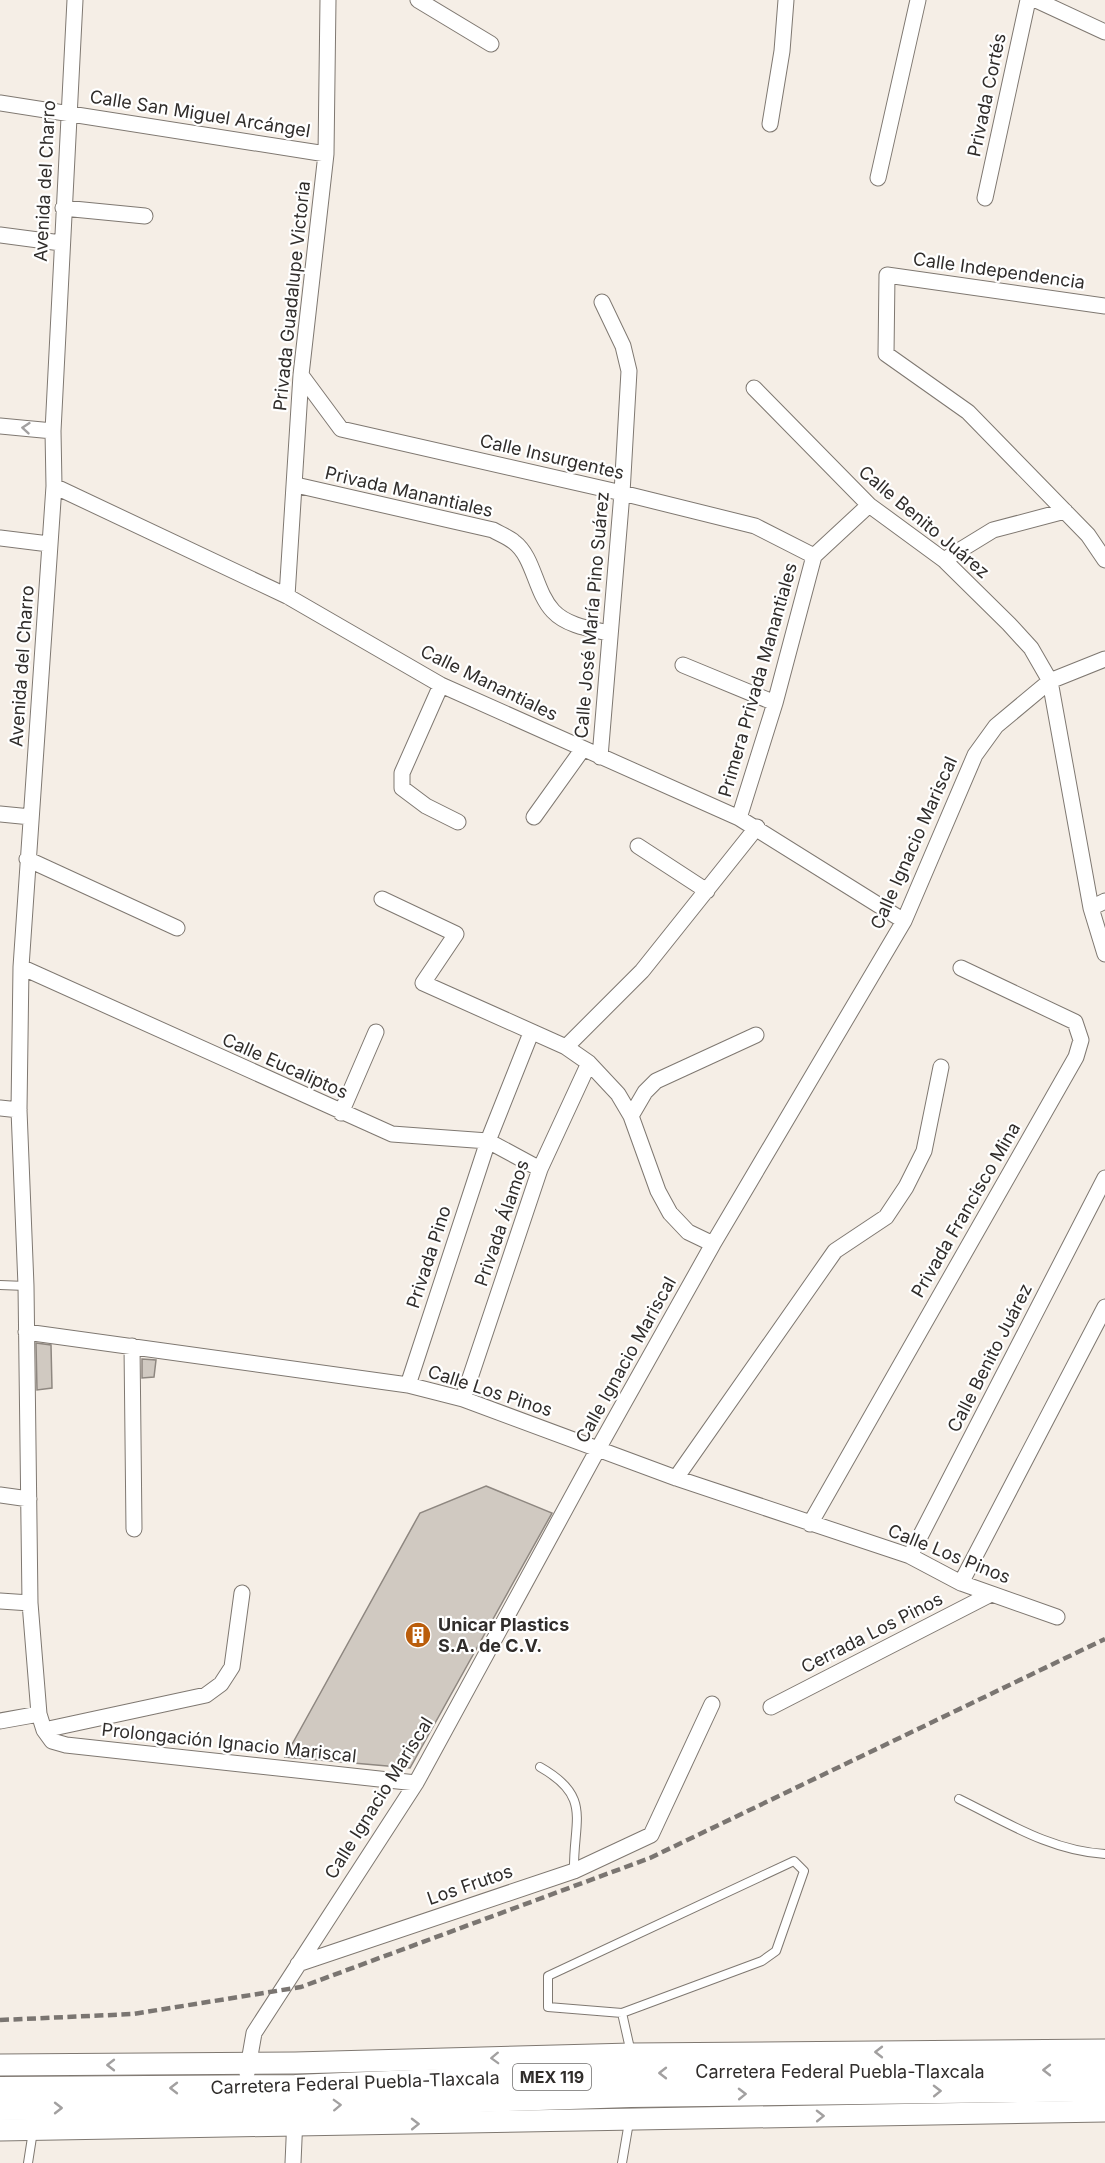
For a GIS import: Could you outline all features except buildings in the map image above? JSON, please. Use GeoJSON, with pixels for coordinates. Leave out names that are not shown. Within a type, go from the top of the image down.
{"type":"FeatureCollection","features":[{"type":"Feature","properties":{"kind":"main road","name":"Carretera Federal Puebla-Tlaxcala"},"geometry":{"type":"LineString","coordinates":[[631,2093],[1105,2050]]}},
{"type":"Feature","properties":{"kind":"main road","name":"Carretera Federal Puebla-Tlaxcala"},"geometry":{"type":"LineString","coordinates":[[0,2065],[246,2096]]}},
{"type":"Feature","properties":{"kind":"main road","name":"Carretera Federal Puebla-Tlaxcala"},"geometry":{"type":"LineString","coordinates":[[0,2108],[246,2096],[631,2093],[1105,2070]]}},
{"type":"Feature","properties":{"kind":"main road","name":"Carretera Federal Puebla-Tlaxcala"},"geometry":{"type":"LineString","coordinates":[[0,2089],[246,2096],[1105,2089]]}},
{"type":"Feature","properties":{"kind":"main road","name":"Carretera Federal Puebla-Tlaxcala"},"geometry":{"type":"LineString","coordinates":[[631,2093],[1105,2111]]}},
{"type":"Feature","properties":{"kind":"main road","name":"Carretera Federal Puebla-Tlaxcala"},"geometry":{"type":"LineString","coordinates":[[0,2130],[33,2130],[246,2096]]}},
{"type":"Feature","properties":{"kind":"street","name":"Avenida del Charro"},"geometry":{"type":"LineString","coordinates":[[44,1730],[39,1714],[30,1603],[26,1286],[19,1110],[21,967],[54,486],[53,431],[61,243],[75,0]]}},
{"type":"Feature","properties":{"kind":"street","name":"Privada Guadalupe Victoria"},"geometry":{"type":"LineString","coordinates":[[287,596],[296,485],[301,375],[326,154],[328,0]]}},
{"type":"Feature","properties":{"kind":"street"},"geometry":{"type":"LineString","coordinates":[[418,0],[491,44]]}},
{"type":"Feature","properties":{"kind":"street"},"geometry":{"type":"LineString","coordinates":[[770,124],[782,51],[786,0]]}},
{"type":"Feature","properties":{"kind":"street"},"geometry":{"type":"LineString","coordinates":[[878,178],[918,0]]}},
{"type":"Feature","properties":{"kind":"street","name":"Privada Cortés"},"geometry":{"type":"LineString","coordinates":[[986,198],[1028,0]]}},
{"type":"Feature","properties":{"kind":"street"},"geometry":{"type":"LineString","coordinates":[[1036,0],[1105,32]]}},
{"type":"Feature","properties":{"kind":"street","name":"Calle San Miguel Arcángel"},"geometry":{"type":"LineString","coordinates":[[0,103],[326,154]]}},
{"type":"Feature","properties":{"kind":"street"},"geometry":{"type":"LineString","coordinates":[[63,207],[145,216]]}},
{"type":"Feature","properties":{"kind":"street"},"geometry":{"type":"LineString","coordinates":[[0,235],[61,243]]}},
{"type":"Feature","properties":{"kind":"street","name":"Calle Independencia"},"geometry":{"type":"LineString","coordinates":[[1065,511],[968,412],[886,354],[886,274],[1105,306]]}},
{"type":"Feature","properties":{"kind":"street","name":"Calle José María Pino Suárez"},"geometry":{"type":"LineString","coordinates":[[600,757],[622,493],[629,370],[622,346],[602,302]]}},
{"type":"Feature","properties":{"kind":"street","name":"Calle Insurgentes"},"geometry":{"type":"LineString","coordinates":[[301,375],[341,429],[622,493],[754,526],[814,556]]}},
{"type":"Feature","properties":{"kind":"street","name":"Calle Benito Juárez"},"geometry":{"type":"LineString","coordinates":[[754,388],[869,505],[944,560],[1031,648],[1050,681],[1098,905],[1105,954]]}},
{"type":"Feature","properties":{"kind":"street"},"geometry":{"type":"LineString","coordinates":[[0,426],[53,431]]}},
{"type":"Feature","properties":{"kind":"street","name":"Privada Manantiales"},"geometry":{"type":"LineString","coordinates":[[296,485],[493,530],[516,543],[527,559],[538,589],[554,612],[576,625],[609,633]]}},
{"type":"Feature","properties":{"kind":"street","name":"Calle Manantiales"},"geometry":{"type":"LineString","coordinates":[[54,486],[287,596],[441,685],[757,827],[904,921]]}},
{"type":"Feature","properties":{"kind":"street","name":"Primera Privada Manantiales"},"geometry":{"type":"LineString","coordinates":[[739,818],[775,703],[814,556],[869,505]]}},
{"type":"Feature","properties":{"kind":"street"},"geometry":{"type":"LineString","coordinates":[[944,560],[993,530],[1065,511],[1088,535],[1105,560]]}},
{"type":"Feature","properties":{"kind":"street"},"geometry":{"type":"LineString","coordinates":[[0,538],[49,544]]}},
{"type":"Feature","properties":{"kind":"street","name":"Calle Ignacio Mariscal"},"geometry":{"type":"LineString","coordinates":[[246,2096],[254,2033],[416,1783],[713,1244],[904,921],[975,755],[996,726],[1050,681],[1105,659]]}},
{"type":"Feature","properties":{"kind":"street"},"geometry":{"type":"LineString","coordinates":[[683,665],[775,703]]}},
{"type":"Feature","properties":{"kind":"street"},"geometry":{"type":"LineString","coordinates":[[441,685],[402,773],[402,788],[426,806],[458,822]]}},
{"type":"Feature","properties":{"kind":"street"},"geometry":{"type":"LineString","coordinates":[[534,817],[582,750]]}},
{"type":"Feature","properties":{"kind":"street"},"geometry":{"type":"LineString","coordinates":[[0,814],[31,817]]}},
{"type":"Feature","properties":{"kind":"street"},"geometry":{"type":"LineString","coordinates":[[566,1047],[642,971],[757,827]]}},
{"type":"Feature","properties":{"kind":"street"},"geometry":{"type":"LineString","coordinates":[[638,846],[707,891]]}},
{"type":"Feature","properties":{"kind":"street"},"geometry":{"type":"LineString","coordinates":[[27,859],[177,928]]}},
{"type":"Feature","properties":{"kind":"street"},"geometry":{"type":"LineString","coordinates":[[382,899],[456,934],[423,983],[566,1047],[589,1063],[618,1094],[631,1116],[658,1191],[670,1213],[688,1232],[713,1244]]}},
{"type":"Feature","properties":{"kind":"street","name":"Calle Eucaliptos"},"geometry":{"type":"LineString","coordinates":[[21,967],[392,1134],[488,1141],[540,1169]]}},
{"type":"Feature","properties":{"kind":"street","name":"Privada Francisco Mina"},"geometry":{"type":"LineString","coordinates":[[810,1524],[1076,1057],[1081,1040],[1075,1022],[961,968]]}},
{"type":"Feature","properties":{"kind":"street"},"geometry":{"type":"LineString","coordinates":[[341,1113],[376,1032]]}},
{"type":"Feature","properties":{"kind":"street","name":"Privada Pino"},"geometry":{"type":"LineString","coordinates":[[408,1385],[488,1141],[531,1033]]}},
{"type":"Feature","properties":{"kind":"street"},"geometry":{"type":"LineString","coordinates":[[631,1116],[645,1092],[656,1081],[756,1035]]}},
{"type":"Feature","properties":{"kind":"street","name":"Privada Álamos"},"geometry":{"type":"LineString","coordinates":[[463,1399],[540,1169],[589,1063]]}},
{"type":"Feature","properties":{"kind":"street"},"geometry":{"type":"LineString","coordinates":[[676,1478],[835,1251],[886,1217],[906,1187],[924,1151],[941,1067]]}},
{"type":"Feature","properties":{"kind":"street"},"geometry":{"type":"LineString","coordinates":[[0,1108],[19,1110]]}},
{"type":"Feature","properties":{"kind":"street","name":"Calle Benito Juárez"},"geometry":{"type":"LineString","coordinates":[[910,1556],[1105,1178]]}},
{"type":"Feature","properties":{"kind":"street"},"geometry":{"type":"LineString","coordinates":[[961,1583],[1105,1307]]}},
{"type":"Feature","properties":{"kind":"street","name":"Calle Los Pinos"},"geometry":{"type":"LineString","coordinates":[[26,1332],[408,1385],[463,1399],[676,1478],[910,1556],[961,1583],[1057,1617]]}},
{"type":"Feature","properties":{"kind":"street"},"geometry":{"type":"LineString","coordinates":[[132,1346],[134,1528]]}},
{"type":"Feature","properties":{"kind":"street"},"geometry":{"type":"LineString","coordinates":[[0,1495],[29,1499]]}},
{"type":"Feature","properties":{"kind":"street"},"geometry":{"type":"LineString","coordinates":[[44,1730],[206,1695],[222,1684],[232,1667],[242,1593]]}},
{"type":"Feature","properties":{"kind":"street","name":"Cerrada Los Pinos"},"geometry":{"type":"LineString","coordinates":[[771,1707],[991,1594]]}},
{"type":"Feature","properties":{"kind":"street"},"geometry":{"type":"LineString","coordinates":[[0,1601],[30,1603]]}},
{"type":"Feature","properties":{"kind":"street","name":"Los Frutos"},"geometry":{"type":"LineString","coordinates":[[298,1964],[574,1871],[651,1835],[712,1704]]}},
{"type":"Feature","properties":{"kind":"street"},"geometry":{"type":"LineString","coordinates":[[0,1721],[39,1714]]}},
{"type":"Feature","properties":{"kind":"street","name":"Prolongación Ignacio Mariscal"},"geometry":{"type":"LineString","coordinates":[[44,1730],[52,1741],[66,1744],[416,1783]]}},
{"type":"Feature","properties":{"kind":"street"},"geometry":{"type":"LineString","coordinates":[[293,2163],[295,2096]]}},
{"type":"Feature","properties":{"kind":"lane"},"geometry":{"type":"LineString","coordinates":[[0,1285],[26,1286]]}},
{"type":"Feature","properties":{"kind":"lane"},"geometry":{"type":"LineString","coordinates":[[540,1767],[561,1779],[575,1798],[574,1871]]}},
{"type":"Feature","properties":{"kind":"lane"},"geometry":{"type":"LineString","coordinates":[[958,1799],[1051,1845],[1083,1853],[1103,1855]]}},
{"type":"Feature","properties":{"kind":"lane"},"geometry":{"type":"LineString","coordinates":[[794,1861],[804,1871],[776,1951],[762,1961],[622,2013],[548,2007],[548,1976],[794,1861]]}},
{"type":"Feature","properties":{"kind":"lane"},"geometry":{"type":"LineString","coordinates":[[622,2013],[631,2093],[622,2163]]}},
{"type":"Feature","properties":{"kind":"lane"},"geometry":{"type":"LineString","coordinates":[[28,2163],[33,2130]]}},
{"type":"Feature","properties":{"kind":"railway"},"geometry":{"type":"LineString","coordinates":[[0,2020],[133,2014],[301,1987],[650,1858],[1105,1639]]}},
{"type":"Feature","properties":{"kind":"place","name":"Unicar Plastics S.A. de C.V."},"geometry":{"type":"Point","coordinates":[418,1635]}}]}
